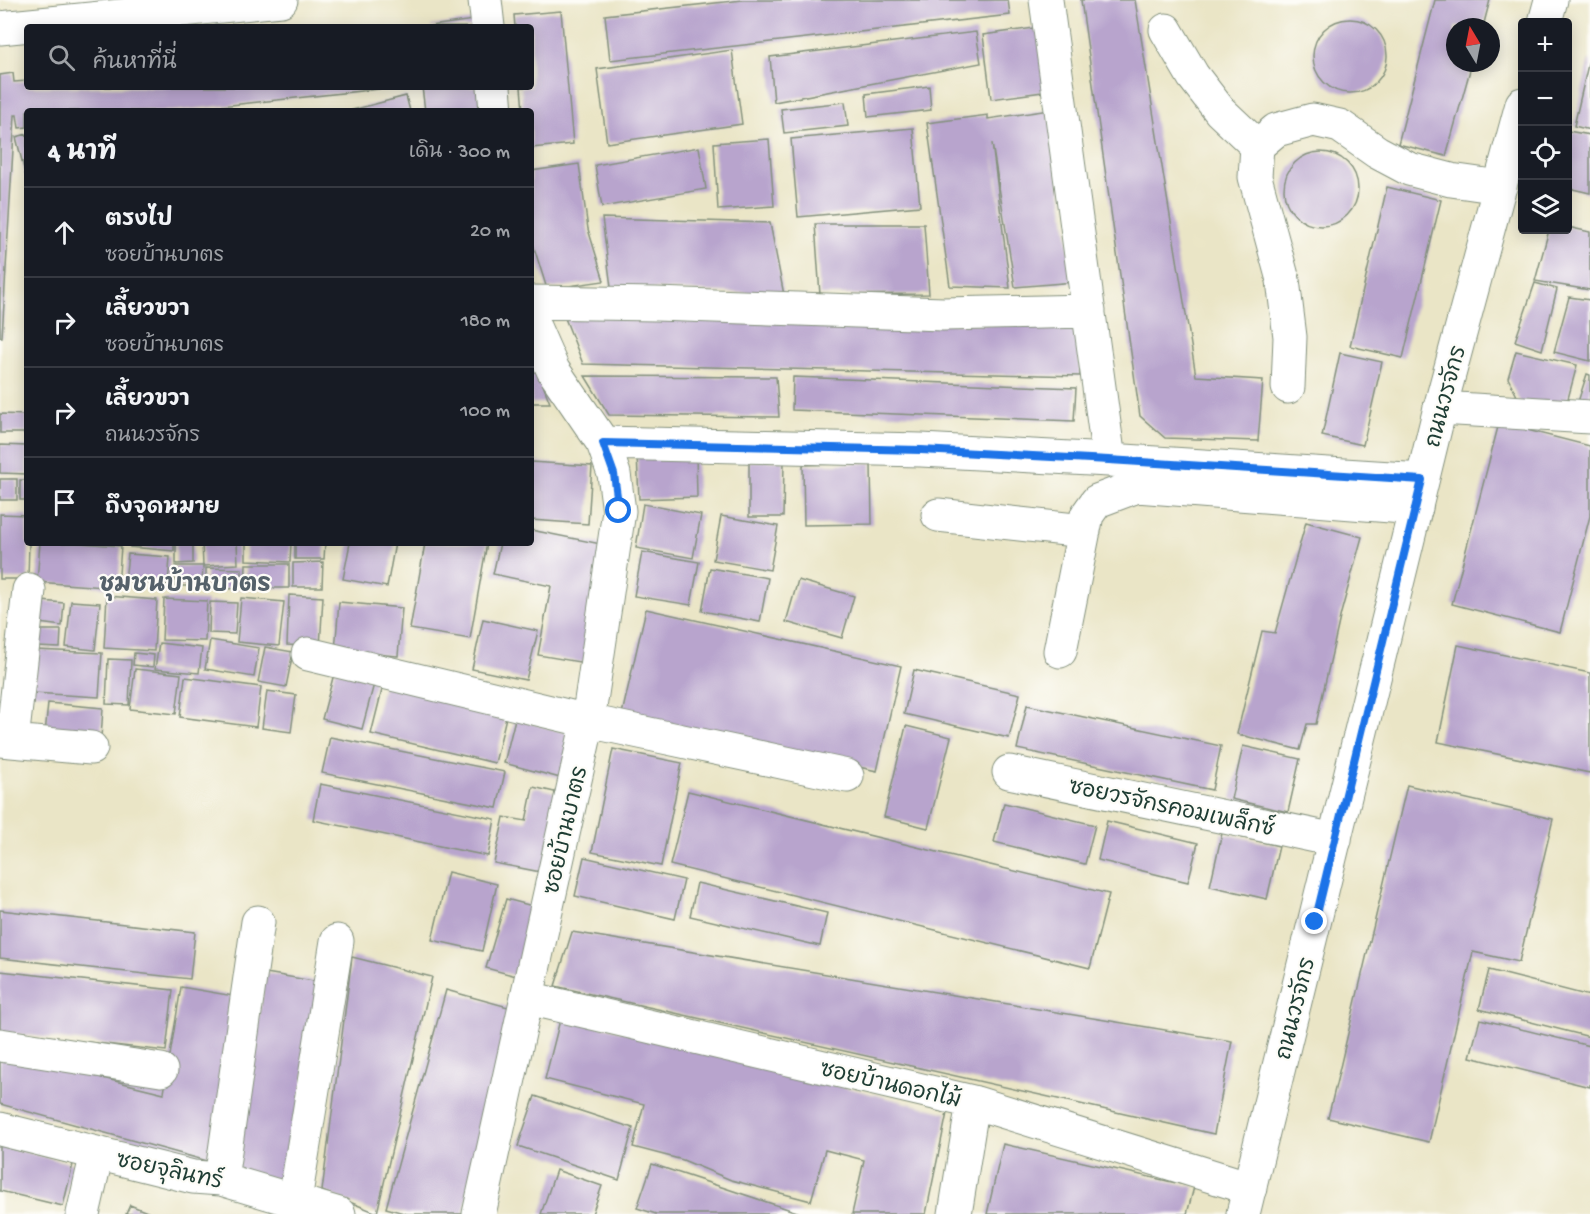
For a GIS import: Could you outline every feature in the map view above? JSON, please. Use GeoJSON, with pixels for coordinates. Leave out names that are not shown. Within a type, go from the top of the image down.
{"type":"FeatureCollection","features":[{"type":"Feature","properties":{"kind":"street"},"geometry":{"type":"LineString","coordinates":[[40,24],[281,0]]}},
{"type":"Feature","properties":{"kind":"street"},"geometry":{"type":"LineString","coordinates":[[485,0],[488,24]]}},
{"type":"Feature","properties":{"kind":"street"},"geometry":{"type":"LineString","coordinates":[[1046,0],[1109,460]]}},
{"type":"Feature","properties":{"kind":"street"},"geometry":{"type":"LineString","coordinates":[[1546,18],[1551,0]]}},
{"type":"Feature","properties":{"kind":"street"},"geometry":{"type":"LineString","coordinates":[[0,28],[24,26]]}},
{"type":"Feature","properties":{"kind":"street"},"geometry":{"type":"LineString","coordinates":[[1166,30],[1193,76],[1214,102],[1257,146]]}},
{"type":"Feature","properties":{"kind":"street"},"geometry":{"type":"LineString","coordinates":[[494,90],[496,108]]}},
{"type":"Feature","properties":{"kind":"street","name":"ถนนวรจักร"},"geometry":{"type":"LineString","coordinates":[[1246,1201],[1440,408],[1518,119]]}},
{"type":"Feature","properties":{"kind":"street"},"geometry":{"type":"LineString","coordinates":[[1288,387],[1290,337],[1283,280],[1255,177],[1257,146],[1276,130],[1313,120],[1340,126],[1377,152],[1410,169],[1451,180],[1500,187]]}},
{"type":"Feature","properties":{"kind":"street"},"geometry":{"type":"LineString","coordinates":[[534,302],[943,314],[1089,311]]}},
{"type":"Feature","properties":{"kind":"street","name":"ซอยบ้านบาตร"},"geometry":{"type":"LineString","coordinates":[[478,1214],[588,721],[619,511],[614,474],[603,443],[553,370],[534,327]]}},
{"type":"Feature","properties":{"kind":"street"},"geometry":{"type":"LineString","coordinates":[[1440,408],[1590,417]]}},
{"type":"Feature","properties":{"kind":"street"},"geometry":{"type":"LineString","coordinates":[[603,443],[921,450],[1109,460],[1419,494]]}},
{"type":"Feature","properties":{"kind":"street"},"geometry":{"type":"LineString","coordinates":[[1060,651],[1087,515],[1097,501],[1137,486],[1419,494]]}},
{"type":"Feature","properties":{"kind":"street"},"geometry":{"type":"LineString","coordinates":[[938,515],[1084,531]]}},
{"type":"Feature","properties":{"kind":"street"},"geometry":{"type":"LineString","coordinates":[[29,590],[6,740],[91,748]]}},
{"type":"Feature","properties":{"kind":"street"},"geometry":{"type":"LineString","coordinates":[[308,654],[588,721],[847,776]]}},
{"type":"Feature","properties":{"kind":"street","name":"ซอยวรจักรคอมเพล็กซ์"},"geometry":{"type":"LineString","coordinates":[[1009,772],[1335,840]]}},
{"type":"Feature","properties":{"kind":"street"},"geometry":{"type":"LineString","coordinates":[[221,1179],[258,922]]}},
{"type":"Feature","properties":{"kind":"street"},"geometry":{"type":"LineString","coordinates":[[295,1200],[337,941]]}},
{"type":"Feature","properties":{"kind":"street","name":"ซอยบ้านดอกไม้"},"geometry":{"type":"LineString","coordinates":[[528,998],[973,1102],[1246,1201]]}},
{"type":"Feature","properties":{"kind":"street"},"geometry":{"type":"LineString","coordinates":[[0,1045],[161,1070]]}},
{"type":"Feature","properties":{"kind":"street"},"geometry":{"type":"LineString","coordinates":[[955,1214],[973,1102]]}},
{"type":"Feature","properties":{"kind":"street","name":"ซอยจุลินทร์"},"geometry":{"type":"LineString","coordinates":[[0,1130],[193,1176],[221,1179],[339,1214]]}},
{"type":"Feature","properties":{"kind":"street"},"geometry":{"type":"LineString","coordinates":[[83,1214],[97,1153]]}},
{"type":"Feature","properties":{"kind":"building"},"geometry":{"type":"Polygon","coordinates":[[[743,0],[1008,0],[1010,15],[610,60],[605,15],[743,0]]]}},
{"type":"Feature","properties":{"kind":"building"},"geometry":{"type":"Polygon","coordinates":[[[1081,0],[1135,0],[1196,376],[1263,380],[1258,441],[1165,438],[1140,416],[1081,0]]]}},
{"type":"Feature","properties":{"kind":"building"},"geometry":{"type":"Polygon","coordinates":[[[1435,0],[1490,0],[1485,18],[1446,18],[1446,72],[1469,72],[1446,156],[1398,144],[1435,0]]]}},
{"type":"Feature","properties":{"kind":"building"},"geometry":{"type":"Polygon","coordinates":[[[561,11],[573,144],[534,148],[534,108],[523,108],[521,90],[534,90],[534,24],[515,24],[514,15],[561,11]]]}},
{"type":"Feature","properties":{"kind":"building"},"geometry":{"type":"Polygon","coordinates":[[[1343,19],[1357,19],[1371,25],[1381,35],[1387,49],[1387,63],[1381,77],[1371,87],[1357,93],[1343,93],[1329,87],[1319,77],[1313,63],[1313,49],[1319,35],[1329,25],[1343,19]]]}},
{"type":"Feature","properties":{"kind":"building"},"geometry":{"type":"Polygon","coordinates":[[[473,20],[473,24],[445,24],[473,20]]]}},
{"type":"Feature","properties":{"kind":"building"},"geometry":{"type":"Polygon","coordinates":[[[1041,27],[1050,91],[991,99],[983,35],[1041,27]]]}},
{"type":"Feature","properties":{"kind":"building"},"geometry":{"type":"Polygon","coordinates":[[[976,32],[981,63],[774,102],[770,57],[976,32]]]}},
{"type":"Feature","properties":{"kind":"building"},"geometry":{"type":"Polygon","coordinates":[[[732,50],[742,124],[607,143],[597,69],[732,50]]]}},
{"type":"Feature","properties":{"kind":"building"},"geometry":{"type":"Polygon","coordinates":[[[1590,60],[1590,130],[1574,126],[1590,60]]]}},
{"type":"Feature","properties":{"kind":"building"},"geometry":{"type":"Polygon","coordinates":[[[13,73],[14,82],[24,81],[24,90],[370,90],[203,108],[24,108],[24,127],[19,128],[17,115],[15,115],[2,337],[0,337],[0,75],[13,73]]]}},
{"type":"Feature","properties":{"kind":"building"},"geometry":{"type":"Polygon","coordinates":[[[929,86],[931,110],[868,117],[866,94],[929,86]]]}},
{"type":"Feature","properties":{"kind":"building"},"geometry":{"type":"Polygon","coordinates":[[[422,90],[480,90],[483,108],[425,108],[422,90]]]}},
{"type":"Feature","properties":{"kind":"building"},"geometry":{"type":"Polygon","coordinates":[[[406,96],[409,108],[360,108],[406,96]]]}},
{"type":"Feature","properties":{"kind":"building"},"geometry":{"type":"Polygon","coordinates":[[[845,102],[848,126],[784,133],[781,109],[845,102]]]}},
{"type":"Feature","properties":{"kind":"building"},"geometry":{"type":"Polygon","coordinates":[[[1049,110],[1074,282],[1015,287],[992,143],[1010,288],[950,286],[927,123],[988,115],[988,119],[1049,110]]]}},
{"type":"Feature","properties":{"kind":"building"},"geometry":{"type":"Polygon","coordinates":[[[913,128],[920,206],[798,217],[791,139],[913,128]]]}},
{"type":"Feature","properties":{"kind":"building"},"geometry":{"type":"Polygon","coordinates":[[[1572,132],[1590,135],[1590,193],[1572,189],[1572,132]]]}},
{"type":"Feature","properties":{"kind":"building"},"geometry":{"type":"Polygon","coordinates":[[[24,135],[24,169],[16,137],[24,135]]]}},
{"type":"Feature","properties":{"kind":"building"},"geometry":{"type":"Polygon","coordinates":[[[769,139],[774,206],[718,210],[714,143],[769,139]]]}},
{"type":"Feature","properties":{"kind":"building"},"geometry":{"type":"Polygon","coordinates":[[[699,147],[706,189],[602,207],[595,165],[699,147]]]}},
{"type":"Feature","properties":{"kind":"building"},"geometry":{"type":"Polygon","coordinates":[[[1314,152],[1328,152],[1342,158],[1352,168],[1358,182],[1358,196],[1352,210],[1342,220],[1328,226],[1314,226],[1300,220],[1290,210],[1284,196],[1284,182],[1290,168],[1300,158],[1314,152]]]}},
{"type":"Feature","properties":{"kind":"building"},"geometry":{"type":"Polygon","coordinates":[[[579,164],[588,229],[604,281],[547,289],[534,248],[534,171],[579,164]]]}},
{"type":"Feature","properties":{"kind":"building"},"geometry":{"type":"Polygon","coordinates":[[[1387,187],[1441,200],[1403,358],[1350,346],[1387,187]]]}},
{"type":"Feature","properties":{"kind":"building"},"geometry":{"type":"Polygon","coordinates":[[[602,218],[770,223],[784,295],[611,287],[602,218]]]}},
{"type":"Feature","properties":{"kind":"building"},"geometry":{"type":"Polygon","coordinates":[[[815,224],[924,224],[929,294],[820,295],[815,224]]]}},
{"type":"Feature","properties":{"kind":"building"},"geometry":{"type":"Polygon","coordinates":[[[1572,228],[1590,232],[1590,290],[1535,281],[1548,234],[1572,234],[1572,228]]]}},
{"type":"Feature","properties":{"kind":"building"},"geometry":{"type":"Polygon","coordinates":[[[1535,283],[1557,289],[1542,350],[1515,341],[1535,283]]]}},
{"type":"Feature","properties":{"kind":"building"},"geometry":{"type":"Polygon","coordinates":[[[1569,297],[1590,300],[1590,361],[1554,352],[1569,297]]]}},
{"type":"Feature","properties":{"kind":"building"},"geometry":{"type":"Polygon","coordinates":[[[563,313],[1079,326],[1080,376],[583,364],[563,313]]]}},
{"type":"Feature","properties":{"kind":"building"},"geometry":{"type":"Polygon","coordinates":[[[1516,351],[1577,365],[1565,410],[1522,406],[1508,378],[1516,351]]]}},
{"type":"Feature","properties":{"kind":"building"},"geometry":{"type":"Polygon","coordinates":[[[1340,353],[1382,362],[1363,445],[1322,436],[1340,353]]]}},
{"type":"Feature","properties":{"kind":"building"},"geometry":{"type":"Polygon","coordinates":[[[534,362],[550,403],[534,403],[534,362]]]}},
{"type":"Feature","properties":{"kind":"building"},"geometry":{"type":"Polygon","coordinates":[[[1587,374],[1590,375],[1590,409],[1576,408],[1587,374]]]}},
{"type":"Feature","properties":{"kind":"building"},"geometry":{"type":"Polygon","coordinates":[[[585,376],[776,377],[779,417],[609,415],[585,376]]]}},
{"type":"Feature","properties":{"kind":"building"},"geometry":{"type":"Polygon","coordinates":[[[793,377],[1076,388],[1074,421],[792,410],[793,377]]]}},
{"type":"Feature","properties":{"kind":"building"},"geometry":{"type":"Polygon","coordinates":[[[0,414],[24,415],[24,433],[0,433],[0,414]]]}},
{"type":"Feature","properties":{"kind":"building"},"geometry":{"type":"Polygon","coordinates":[[[1499,423],[1590,446],[1590,516],[1560,632],[1452,604],[1499,423]]]}},
{"type":"Feature","properties":{"kind":"building"},"geometry":{"type":"Polygon","coordinates":[[[0,445],[24,446],[24,474],[0,473],[0,445]]]}},
{"type":"Feature","properties":{"kind":"building"},"geometry":{"type":"Polygon","coordinates":[[[696,453],[697,497],[639,499],[637,455],[696,453]]]}},
{"type":"Feature","properties":{"kind":"building"},"geometry":{"type":"Polygon","coordinates":[[[749,461],[784,461],[783,517],[749,517],[749,461]]]}},
{"type":"Feature","properties":{"kind":"building"},"geometry":{"type":"Polygon","coordinates":[[[534,462],[592,466],[588,524],[534,520],[534,462]]]}},
{"type":"Feature","properties":{"kind":"building"},"geometry":{"type":"Polygon","coordinates":[[[871,463],[872,524],[804,525],[803,465],[871,463]]]}},
{"type":"Feature","properties":{"kind":"building"},"geometry":{"type":"Polygon","coordinates":[[[0,479],[17,479],[17,500],[0,500],[0,479]]]}},
{"type":"Feature","properties":{"kind":"building"},"geometry":{"type":"Polygon","coordinates":[[[20,480],[24,480],[24,500],[20,500],[20,480]]]}},
{"type":"Feature","properties":{"kind":"building"},"geometry":{"type":"Polygon","coordinates":[[[643,504],[701,515],[693,558],[636,548],[643,504]]]}},
{"type":"Feature","properties":{"kind":"building"},"geometry":{"type":"Polygon","coordinates":[[[0,514],[24,515],[24,546],[29,546],[28,579],[0,579],[0,514]]]}},
{"type":"Feature","properties":{"kind":"building"},"geometry":{"type":"Polygon","coordinates":[[[721,516],[778,526],[770,570],[713,560],[721,516]]]}},
{"type":"Feature","properties":{"kind":"building"},"geometry":{"type":"Polygon","coordinates":[[[1306,522],[1362,537],[1341,613],[1316,724],[1307,724],[1300,750],[1237,734],[1262,631],[1275,633],[1306,522]]]}},
{"type":"Feature","properties":{"kind":"building"},"geometry":{"type":"Polygon","coordinates":[[[534,531],[606,545],[585,663],[538,655],[551,586],[493,574],[499,546],[534,546],[534,531]]]}},
{"type":"Feature","properties":{"kind":"building"},"geometry":{"type":"Polygon","coordinates":[[[40,546],[121,546],[118,588],[37,582],[40,546]]]}},
{"type":"Feature","properties":{"kind":"building"},"geometry":{"type":"Polygon","coordinates":[[[174,546],[174,551],[130,547],[174,546]]]}},
{"type":"Feature","properties":{"kind":"building"},"geometry":{"type":"Polygon","coordinates":[[[176,546],[193,546],[193,563],[176,564],[176,546]]]}},
{"type":"Feature","properties":{"kind":"building"},"geometry":{"type":"Polygon","coordinates":[[[202,546],[237,546],[238,564],[203,566],[202,546]]]}},
{"type":"Feature","properties":{"kind":"building"},"geometry":{"type":"Polygon","coordinates":[[[246,546],[291,546],[290,562],[246,560],[246,546]]]}},
{"type":"Feature","properties":{"kind":"building"},"geometry":{"type":"Polygon","coordinates":[[[295,546],[325,546],[324,559],[295,559],[295,546]]]}},
{"type":"Feature","properties":{"kind":"building"},"geometry":{"type":"Polygon","coordinates":[[[349,546],[394,546],[387,587],[343,579],[349,546]]]}},
{"type":"Feature","properties":{"kind":"building"},"geometry":{"type":"Polygon","coordinates":[[[424,546],[486,546],[470,639],[410,629],[424,546]]]}},
{"type":"Feature","properties":{"kind":"building"},"geometry":{"type":"Polygon","coordinates":[[[642,552],[699,562],[691,605],[634,596],[642,552]]]}},
{"type":"Feature","properties":{"kind":"building"},"geometry":{"type":"Polygon","coordinates":[[[128,554],[170,557],[168,585],[125,581],[128,554]]]}},
{"type":"Feature","properties":{"kind":"building"},"geometry":{"type":"Polygon","coordinates":[[[323,562],[322,587],[293,587],[293,563],[323,562]]]}},
{"type":"Feature","properties":{"kind":"building"},"geometry":{"type":"Polygon","coordinates":[[[246,564],[289,564],[289,588],[245,588],[246,564]]]}},
{"type":"Feature","properties":{"kind":"building"},"geometry":{"type":"Polygon","coordinates":[[[175,566],[203,566],[202,586],[175,586],[175,566]]]}},
{"type":"Feature","properties":{"kind":"building"},"geometry":{"type":"Polygon","coordinates":[[[206,568],[242,569],[242,589],[206,588],[206,568]]]}},
{"type":"Feature","properties":{"kind":"building"},"geometry":{"type":"Polygon","coordinates":[[[710,568],[768,578],[760,622],[702,611],[710,568]]]}},
{"type":"Feature","properties":{"kind":"building"},"geometry":{"type":"Polygon","coordinates":[[[798,580],[854,596],[842,638],[786,622],[798,580]]]}},
{"type":"Feature","properties":{"kind":"building"},"geometry":{"type":"Polygon","coordinates":[[[289,595],[323,597],[320,647],[287,645],[289,595]]]}},
{"type":"Feature","properties":{"kind":"building"},"geometry":{"type":"Polygon","coordinates":[[[107,596],[157,600],[154,651],[104,648],[107,596]]]}},
{"type":"Feature","properties":{"kind":"building"},"geometry":{"type":"Polygon","coordinates":[[[241,598],[284,602],[279,646],[237,642],[241,598]]]}},
{"type":"Feature","properties":{"kind":"building"},"geometry":{"type":"Polygon","coordinates":[[[164,599],[207,601],[205,641],[162,640],[164,599]]]}},
{"type":"Feature","properties":{"kind":"building"},"geometry":{"type":"Polygon","coordinates":[[[41,601],[64,603],[62,626],[39,623],[41,601]]]}},
{"type":"Feature","properties":{"kind":"building"},"geometry":{"type":"Polygon","coordinates":[[[71,601],[100,603],[95,650],[66,647],[71,601]]]}},
{"type":"Feature","properties":{"kind":"building"},"geometry":{"type":"Polygon","coordinates":[[[210,602],[237,603],[235,634],[209,633],[210,602]]]}},
{"type":"Feature","properties":{"kind":"building"},"geometry":{"type":"Polygon","coordinates":[[[339,602],[402,608],[398,656],[335,651],[339,602]]]}},
{"type":"Feature","properties":{"kind":"building"},"geometry":{"type":"Polygon","coordinates":[[[646,609],[901,666],[877,771],[622,714],[646,609]]]}},
{"type":"Feature","properties":{"kind":"building"},"geometry":{"type":"Polygon","coordinates":[[[483,619],[538,631],[526,680],[472,669],[483,619]]]}},
{"type":"Feature","properties":{"kind":"building"},"geometry":{"type":"Polygon","coordinates":[[[37,630],[61,630],[60,648],[37,647],[37,630]]]}},
{"type":"Feature","properties":{"kind":"building"},"geometry":{"type":"Polygon","coordinates":[[[210,640],[259,648],[254,677],[205,669],[210,640]]]}},
{"type":"Feature","properties":{"kind":"building"},"geometry":{"type":"Polygon","coordinates":[[[159,643],[202,648],[199,673],[155,669],[159,643]]]}},
{"type":"Feature","properties":{"kind":"building"},"geometry":{"type":"Polygon","coordinates":[[[1458,645],[1590,673],[1590,773],[1438,742],[1458,645]]]}},
{"type":"Feature","properties":{"kind":"building"},"geometry":{"type":"Polygon","coordinates":[[[265,647],[293,652],[286,687],[258,682],[265,647]]]}},
{"type":"Feature","properties":{"kind":"building"},"geometry":{"type":"Polygon","coordinates":[[[35,650],[102,653],[99,697],[33,693],[35,650]]]}},
{"type":"Feature","properties":{"kind":"building"},"geometry":{"type":"Polygon","coordinates":[[[134,653],[154,655],[153,667],[133,665],[134,653]]]}},
{"type":"Feature","properties":{"kind":"building"},"geometry":{"type":"Polygon","coordinates":[[[108,659],[131,660],[129,705],[106,704],[108,659]]]}},
{"type":"Feature","properties":{"kind":"building"},"geometry":{"type":"Polygon","coordinates":[[[135,669],[181,674],[176,714],[130,709],[135,669]]]}},
{"type":"Feature","properties":{"kind":"building"},"geometry":{"type":"Polygon","coordinates":[[[335,670],[375,680],[362,729],[322,719],[335,670]]]}},
{"type":"Feature","properties":{"kind":"building"},"geometry":{"type":"Polygon","coordinates":[[[914,670],[1020,694],[1009,738],[904,714],[914,670]]]}},
{"type":"Feature","properties":{"kind":"building"},"geometry":{"type":"Polygon","coordinates":[[[185,677],[261,687],[256,727],[180,717],[185,677]]]}},
{"type":"Feature","properties":{"kind":"building"},"geometry":{"type":"Polygon","coordinates":[[[384,682],[507,713],[495,763],[371,734],[384,682]]]}},
{"type":"Feature","properties":{"kind":"building"},"geometry":{"type":"Polygon","coordinates":[[[267,691],[296,695],[291,732],[262,728],[267,691]]]}},
{"type":"Feature","properties":{"kind":"building"},"geometry":{"type":"Polygon","coordinates":[[[48,703],[103,708],[101,738],[45,734],[48,703]]]}},
{"type":"Feature","properties":{"kind":"building"},"geometry":{"type":"Polygon","coordinates":[[[1027,705],[1221,746],[1212,790],[1017,749],[1027,705]]]}},
{"type":"Feature","properties":{"kind":"building"},"geometry":{"type":"Polygon","coordinates":[[[515,719],[576,735],[564,779],[504,763],[515,719]]]}},
{"type":"Feature","properties":{"kind":"building"},"geometry":{"type":"Polygon","coordinates":[[[906,726],[951,737],[928,828],[884,817],[906,726]]]}},
{"type":"Feature","properties":{"kind":"building"},"geometry":{"type":"Polygon","coordinates":[[[330,737],[505,772],[497,808],[322,773],[330,737]]]}},
{"type":"Feature","properties":{"kind":"building"},"geometry":{"type":"Polygon","coordinates":[[[1243,746],[1300,759],[1288,812],[1231,799],[1243,746]]]}},
{"type":"Feature","properties":{"kind":"building"},"geometry":{"type":"Polygon","coordinates":[[[613,749],[682,763],[661,866],[592,852],[613,749]]]}},
{"type":"Feature","properties":{"kind":"building"},"geometry":{"type":"Polygon","coordinates":[[[320,784],[495,819],[488,856],[313,820],[320,784]]]}},
{"type":"Feature","properties":{"kind":"building"},"geometry":{"type":"Polygon","coordinates":[[[1407,785],[1553,819],[1519,962],[1473,952],[1429,1142],[1328,1118],[1407,785]]]}},
{"type":"Feature","properties":{"kind":"building"},"geometry":{"type":"Polygon","coordinates":[[[533,787],[563,794],[546,873],[494,863],[504,817],[526,821],[533,787]]]}},
{"type":"Feature","properties":{"kind":"building"},"geometry":{"type":"Polygon","coordinates":[[[688,791],[1109,894],[1090,968],[670,865],[688,791]]]}},
{"type":"Feature","properties":{"kind":"building"},"geometry":{"type":"Polygon","coordinates":[[[1004,803],[1095,825],[1085,864],[994,842],[1004,803]]]}},
{"type":"Feature","properties":{"kind":"building"},"geometry":{"type":"Polygon","coordinates":[[[1107,821],[1198,843],[1188,882],[1098,860],[1107,821]]]}},
{"type":"Feature","properties":{"kind":"building"},"geometry":{"type":"Polygon","coordinates":[[[1222,833],[1279,846],[1267,899],[1210,886],[1222,833]]]}},
{"type":"Feature","properties":{"kind":"building"},"geometry":{"type":"Polygon","coordinates":[[[584,857],[684,880],[675,919],[575,896],[584,857]]]}},
{"type":"Feature","properties":{"kind":"building"},"geometry":{"type":"Polygon","coordinates":[[[448,872],[497,884],[482,951],[432,940],[448,872]]]}},
{"type":"Feature","properties":{"kind":"building"},"geometry":{"type":"Polygon","coordinates":[[[697,883],[827,913],[820,946],[690,916],[697,883]]]}},
{"type":"Feature","properties":{"kind":"building"},"geometry":{"type":"Polygon","coordinates":[[[506,899],[544,909],[524,978],[486,968],[506,899]]]}},
{"type":"Feature","properties":{"kind":"building"},"geometry":{"type":"Polygon","coordinates":[[[0,910],[195,932],[190,979],[0,958],[0,910]]]}},
{"type":"Feature","properties":{"kind":"building"},"geometry":{"type":"Polygon","coordinates":[[[572,932],[1232,1041],[1214,1134],[555,986],[572,932]]]}},
{"type":"Feature","properties":{"kind":"building"},"geometry":{"type":"Polygon","coordinates":[[[352,957],[432,977],[377,1213],[322,1191],[352,957]]]}},
{"type":"Feature","properties":{"kind":"building"},"geometry":{"type":"Polygon","coordinates":[[[1489,970],[1590,996],[1590,1037],[1479,1009],[1489,970]]]}},
{"type":"Feature","properties":{"kind":"building"},"geometry":{"type":"Polygon","coordinates":[[[0,971],[173,990],[166,1051],[0,1032],[0,971]]]}},
{"type":"Feature","properties":{"kind":"building"},"geometry":{"type":"Polygon","coordinates":[[[266,973],[320,982],[288,1181],[233,1172],[266,973]]]}},
{"type":"Feature","properties":{"kind":"building"},"geometry":{"type":"Polygon","coordinates":[[[181,987],[234,996],[211,1162],[0,1104],[0,1053],[164,1093],[181,987]]]}},
{"type":"Feature","properties":{"kind":"building"},"geometry":{"type":"Polygon","coordinates":[[[446,990],[519,1010],[463,1214],[407,1214],[386,1208],[446,990]]]}},
{"type":"Feature","properties":{"kind":"building"},"geometry":{"type":"Polygon","coordinates":[[[561,1016],[947,1113],[926,1214],[852,1214],[864,1160],[825,1150],[811,1201],[731,1180],[683,1160],[633,1147],[644,1104],[545,1079],[561,1016]]]}},
{"type":"Feature","properties":{"kind":"building"},"geometry":{"type":"Polygon","coordinates":[[[1480,1019],[1590,1046],[1590,1087],[1470,1057],[1480,1019]]]}},
{"type":"Feature","properties":{"kind":"building"},"geometry":{"type":"Polygon","coordinates":[[[535,1096],[633,1128],[619,1180],[518,1146],[535,1096]]]}},
{"type":"Feature","properties":{"kind":"building"},"geometry":{"type":"Polygon","coordinates":[[[1003,1144],[1194,1187],[1187,1214],[987,1214],[1003,1144]]]}},
{"type":"Feature","properties":{"kind":"building"},"geometry":{"type":"Polygon","coordinates":[[[0,1146],[73,1164],[63,1206],[0,1191],[0,1146]]]}},
{"type":"Feature","properties":{"kind":"building"},"geometry":{"type":"Polygon","coordinates":[[[652,1164],[803,1214],[656,1214],[637,1208],[652,1164]]]}},
{"type":"Feature","properties":{"kind":"building"},"geometry":{"type":"Polygon","coordinates":[[[556,1170],[602,1186],[592,1214],[541,1214],[556,1170]]]}},
{"type":"Feature","properties":{"kind":"building"},"geometry":{"type":"Polygon","coordinates":[[[130,1205],[152,1214],[126,1214],[130,1205]]]}},
{"type":"Feature","properties":{"kind":"district","name":"ชุมชนบ้านบาตร"},"geometry":{"type":"Point","coordinates":[185,583]}},
{"type":"Feature","properties":{"kind":"route"},"geometry":{"type":"LineString","coordinates":[[619,511],[614,474],[603,443],[921,450],[1422,480],[1315,922]]}}]}
